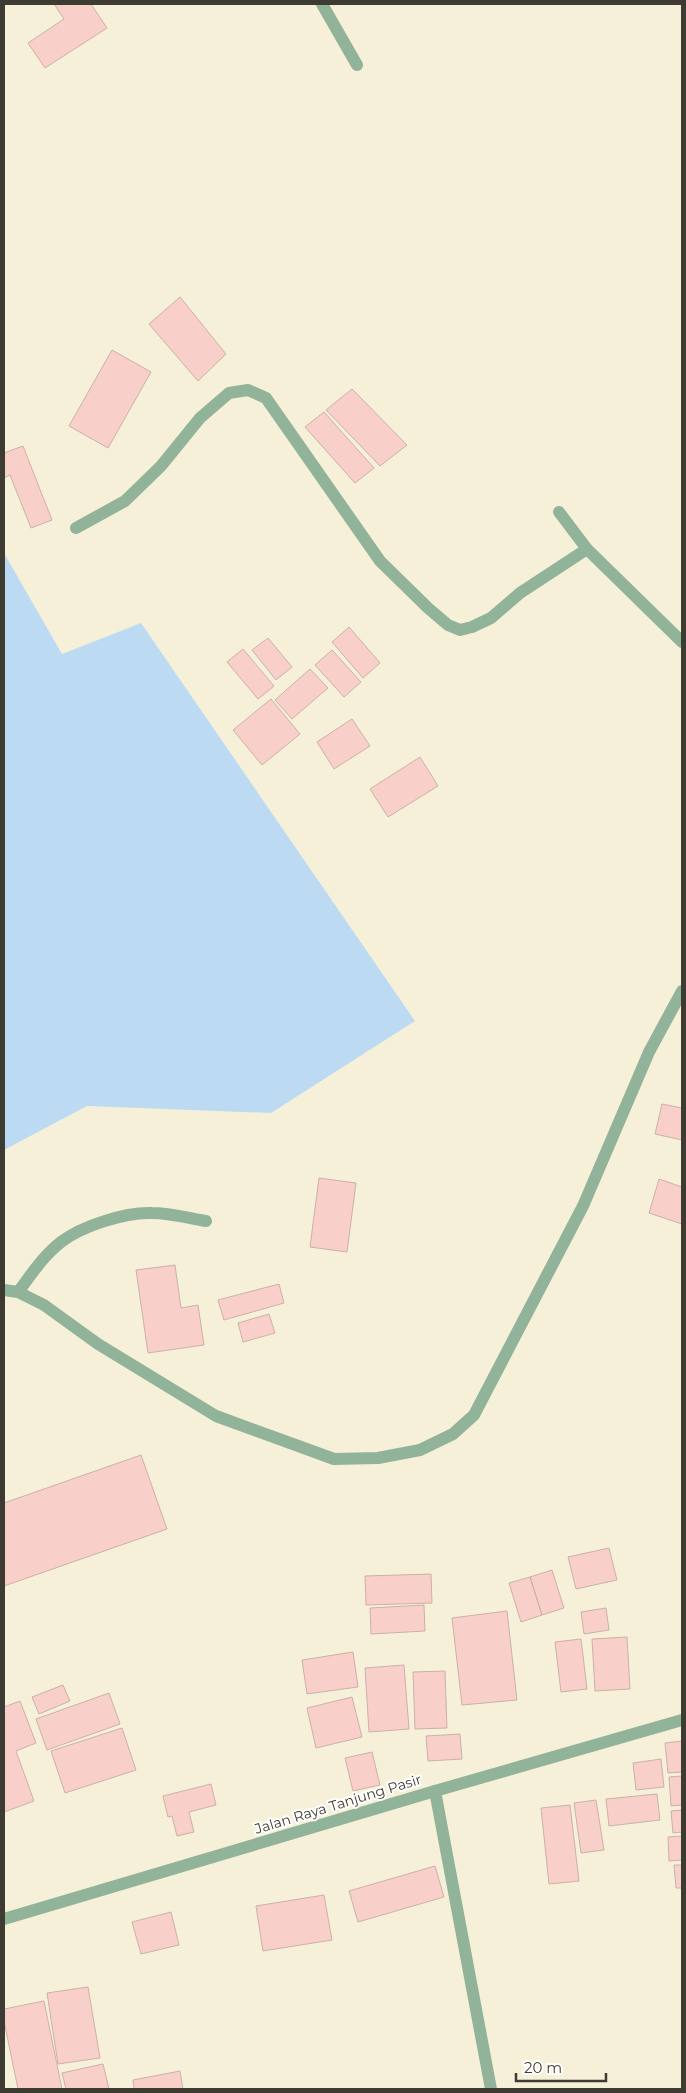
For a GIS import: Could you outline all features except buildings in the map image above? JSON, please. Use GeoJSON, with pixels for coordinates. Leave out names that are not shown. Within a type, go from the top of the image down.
{"type":"FeatureCollection","features":[{"type":"Feature","properties":{"kind":"street"},"geometry":{"type":"LineString","coordinates":[[322,4],[356,65]]}},
{"type":"Feature","properties":{"kind":"street"},"geometry":{"type":"LineString","coordinates":[[76,528],[125,501],[161,466],[200,418],[230,393],[248,390],[266,398],[380,560],[428,608],[448,625],[460,630],[472,627],[491,618],[520,593],[587,549]]}},
{"type":"Feature","properties":{"kind":"street"},"geometry":{"type":"LineString","coordinates":[[559,512],[587,549],[682,642]]}},
{"type":"Feature","properties":{"kind":"street"},"geometry":{"type":"LineString","coordinates":[[4,1290],[18,1292],[44,1305],[98,1344],[216,1416],[334,1459],[378,1458],[420,1450],[453,1434],[474,1415],[583,1206],[649,1052],[682,991]]}},
{"type":"Feature","properties":{"kind":"street"},"geometry":{"type":"LineString","coordinates":[[18,1292],[44,1258],[56,1247],[89,1228],[122,1216],[152,1213],[206,1221]]}},
{"type":"Feature","properties":{"kind":"street","name":"Jalan Raya Tanjung Pasir"},"geometry":{"type":"LineString","coordinates":[[4,1919],[682,1720]]}},
{"type":"Feature","properties":{"kind":"street"},"geometry":{"type":"LineString","coordinates":[[435,1791],[491,2089]]}},
{"type":"Feature","properties":{"kind":"water"},"geometry":{"type":"Polygon","coordinates":[[[4,553],[62,654],[141,623],[415,1021],[271,1113],[87,1106],[4,1150],[4,553]]]}}]}
